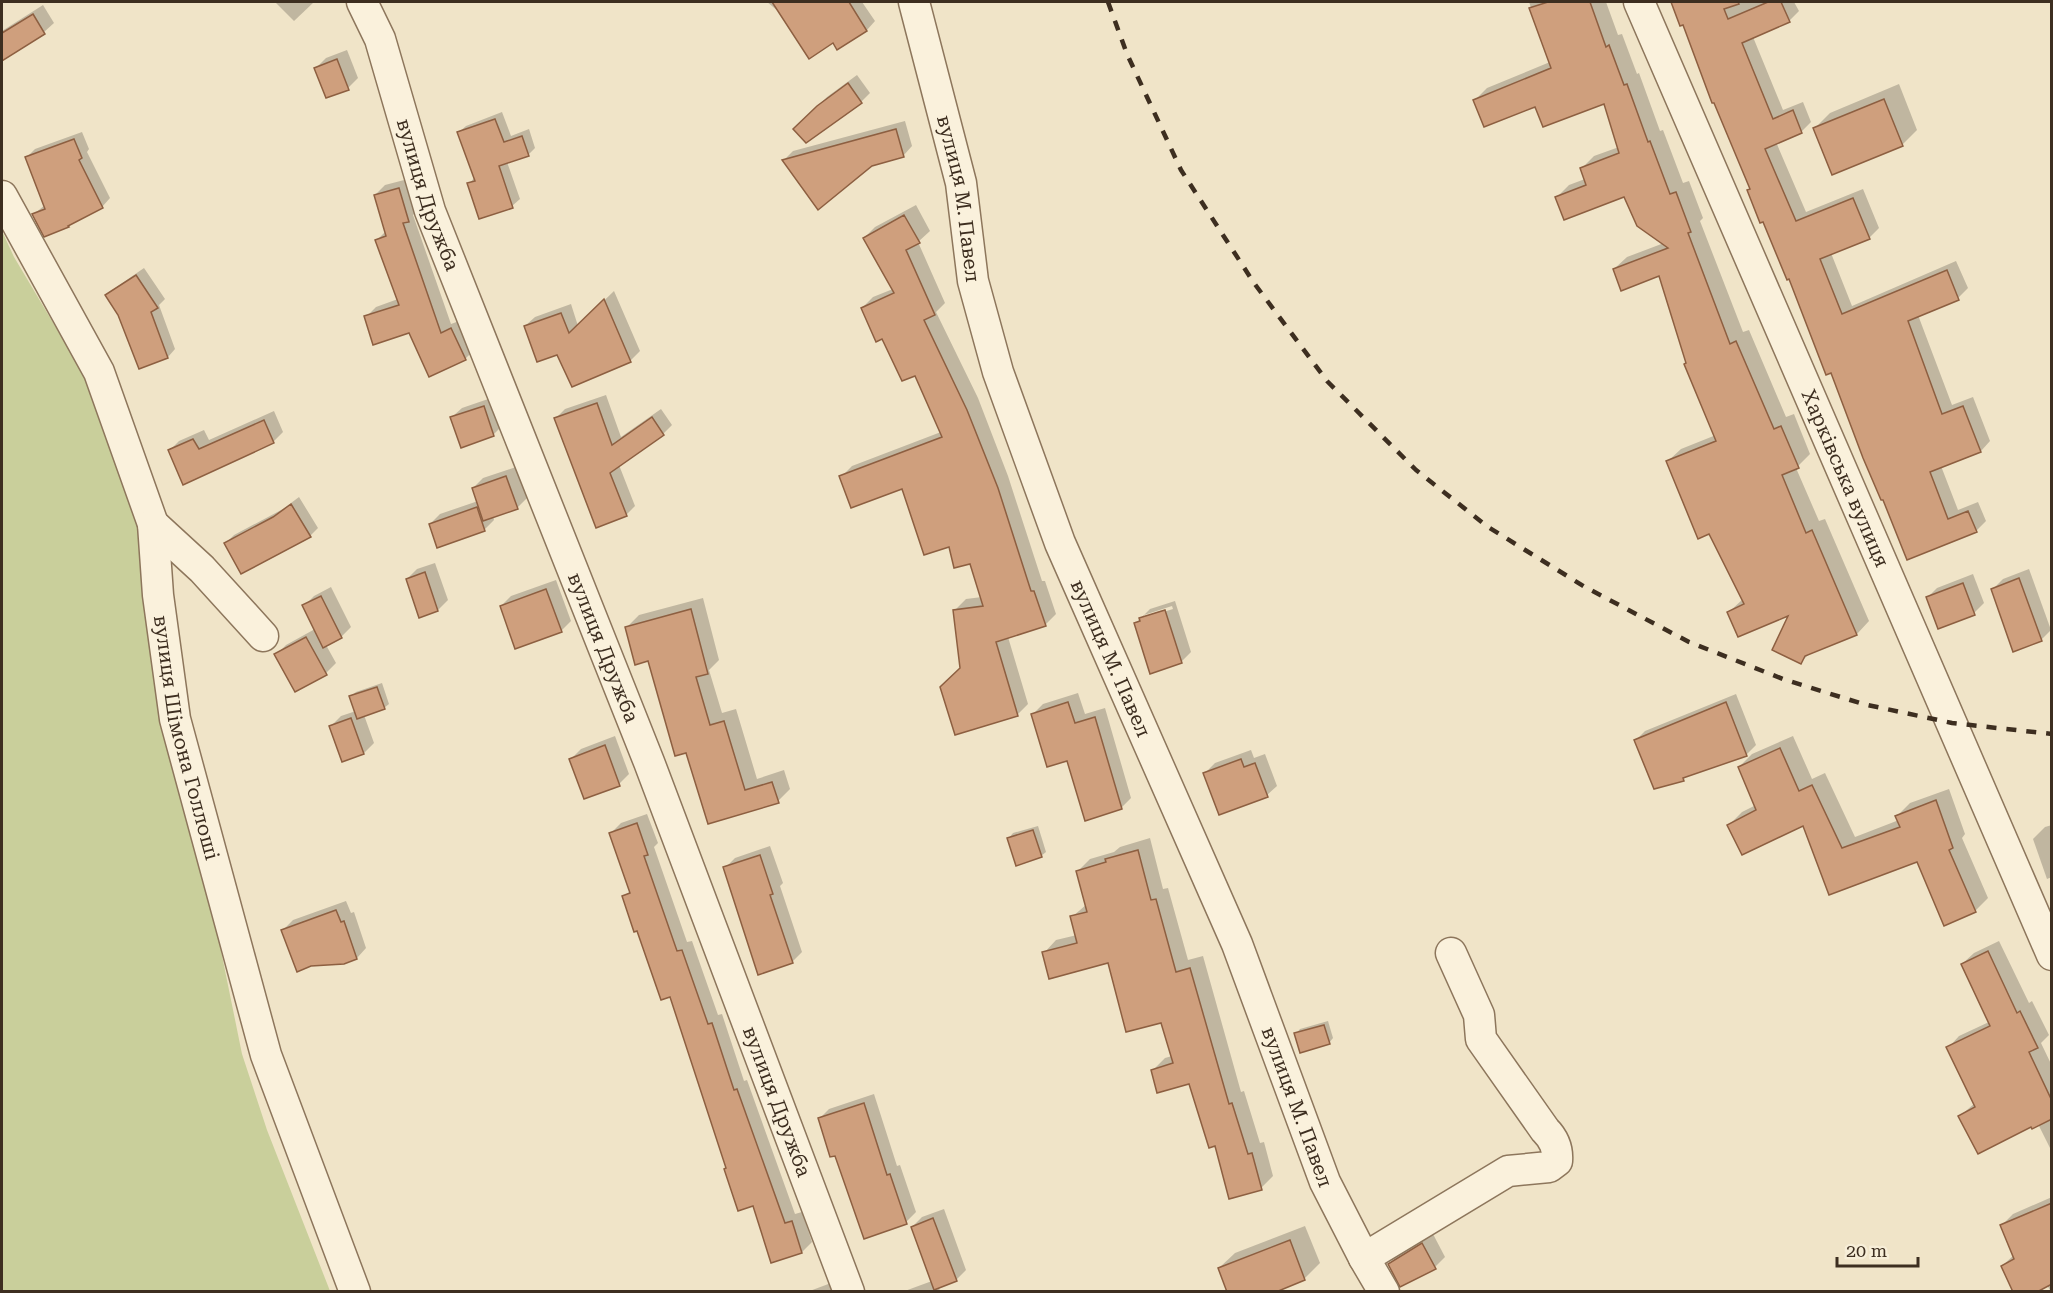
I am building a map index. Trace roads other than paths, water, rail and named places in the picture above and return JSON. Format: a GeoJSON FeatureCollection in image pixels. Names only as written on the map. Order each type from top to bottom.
{"type":"FeatureCollection","features":[{"type":"Feature","properties":{"kind":"street","name":"вулиця Дружба"},"geometry":{"type":"LineString","coordinates":[[362,2],[380,39],[430,211],[649,762],[849,1292]]}},
{"type":"Feature","properties":{"kind":"street","name":"вулиця М. Павел"},"geometry":{"type":"LineString","coordinates":[[914,2],[961,183],[973,281],[998,372],[1060,543],[1237,944],[1325,1182],[1384,1292]]}},
{"type":"Feature","properties":{"kind":"street","name":"Харківська вулиця"},"geometry":{"type":"LineString","coordinates":[[1639,2],[2052,955]]}},
{"type":"Feature","properties":{"kind":"street","name":"вулиця Шімона Голлоші"},"geometry":{"type":"LineString","coordinates":[[2,196],[99,372],[153,524],[158,595],[175,719],[266,1055],[355,1292]]}},
{"type":"Feature","properties":{"kind":"street"},"geometry":{"type":"LineString","coordinates":[[153,524],[202,569],[263,636]]}},
{"type":"Feature","properties":{"kind":"street"},"geometry":{"type":"LineString","coordinates":[[1364,1258],[1508,1171],[1549,1167],[1557,1161],[1558,1152],[1552,1138],[1481,1039],[1479,1015],[1450,953]]}},
{"type":"Feature","properties":{"kind":"railway"},"geometry":{"type":"LineString","coordinates":[[1108,2],[1127,54],[1181,170],[1254,283],[1327,381],[1416,470],[1488,527],[1585,587],[1689,642],[1783,679],[1863,704],[1952,723],[2052,734]]}}]}
